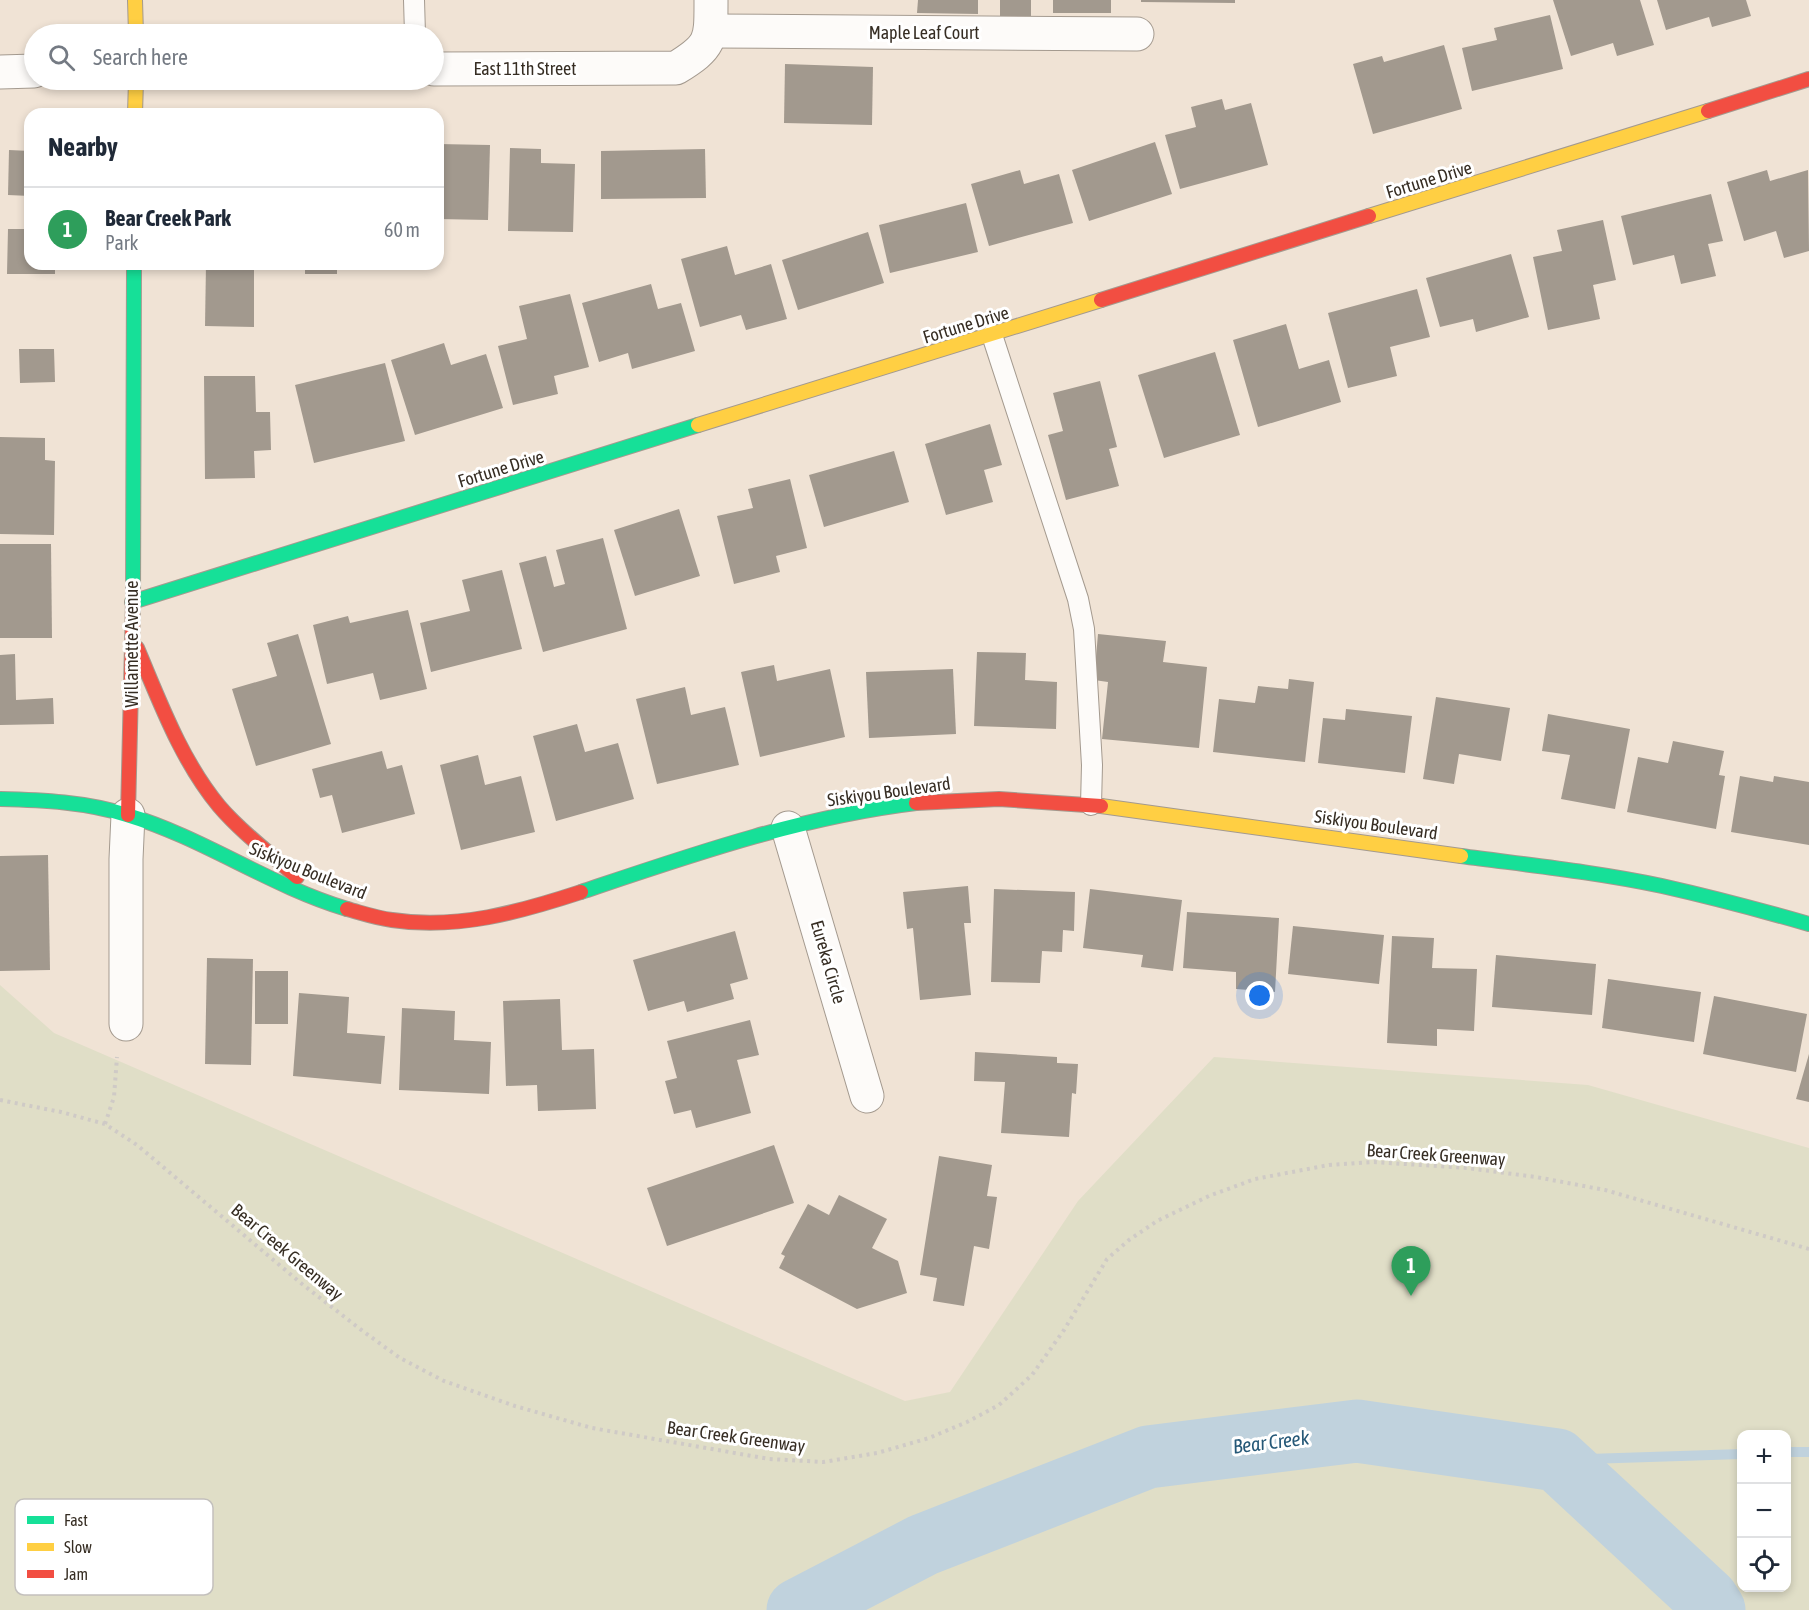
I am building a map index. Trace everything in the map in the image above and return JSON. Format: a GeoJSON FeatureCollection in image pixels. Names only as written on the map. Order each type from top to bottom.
{"type":"FeatureCollection","features":[{"type":"Feature","properties":{"kind":"street"},"geometry":{"type":"LineString","coordinates":[[135,0],[136,24]]}},
{"type":"Feature","properties":{"kind":"street","name":"Maple Leaf Court"},"geometry":{"type":"LineString","coordinates":[[711,16],[1137,34]]}},
{"type":"Feature","properties":{"kind":"street","name":"East 11th Street"},"geometry":{"type":"LineString","coordinates":[[444,69],[676,68],[706,46],[711,16]]}},
{"type":"Feature","properties":{"kind":"street"},"geometry":{"type":"LineString","coordinates":[[0,72],[24,71]]}},
{"type":"Feature","properties":{"kind":"street","name":"Fortune Drive"},"geometry":{"type":"LineString","coordinates":[[132,602],[1809,80]]}},
{"type":"Feature","properties":{"kind":"street"},"geometry":{"type":"LineString","coordinates":[[135,108],[136,90]]}},
{"type":"Feature","properties":{"kind":"street","name":"Willamette Avenue"},"geometry":{"type":"LineString","coordinates":[[126,1024],[126,859],[133,639],[134,270]]}},
{"type":"Feature","properties":{"kind":"street"},"geometry":{"type":"LineString","coordinates":[[133,639],[190,765],[205,788],[238,826],[326,901]]}},
{"type":"Feature","properties":{"kind":"street","name":"Siskiyou Boulevard"},"geometry":{"type":"LineString","coordinates":[[0,799],[85,805],[128,815],[159,826],[326,901],[376,918],[415,923],[477,921],[563,898],[731,843],[858,811],[943,800],[1020,799],[1091,805],[1584,873],[1660,886],[1742,905],[1809,924]]}},
{"type":"Feature","properties":{"kind":"street","name":"Eureka Circle"},"geometry":{"type":"LineString","coordinates":[[788,828],[867,1096]]}},
{"type":"Feature","properties":{"kind":"lane"},"geometry":{"type":"LineString","coordinates":[[414,0],[414,24]]}},
{"type":"Feature","properties":{"kind":"lane"},"geometry":{"type":"LineString","coordinates":[[992,335],[1078,599],[1084,629],[1092,765],[1091,805]]}},
{"type":"Feature","properties":{"kind":"path"},"geometry":{"type":"LineString","coordinates":[[105,1124],[114,1097],[118,1048],[125,1035],[126,1024]]}},
{"type":"Feature","properties":{"kind":"path","name":"Bear Creek Greenway"},"geometry":{"type":"LineString","coordinates":[[0,1100],[61,1112],[105,1124],[137,1145],[302,1284],[364,1332],[400,1358],[444,1381],[515,1406],[591,1428],[769,1459],[823,1462],[877,1453],[929,1438],[999,1405],[1032,1375],[1064,1330],[1107,1259],[1129,1240],[1157,1221],[1209,1196],[1255,1179],[1329,1166],[1374,1162],[1467,1168],[1536,1176],[1605,1190],[1809,1249]]}},
{"type":"Feature","properties":{"kind":"shaded area"},"geometry":{"type":"Polygon","coordinates":[[[0,985],[54,1033],[905,1401],[950,1392],[1078,1201],[1214,1057],[1588,1085],[1809,1148],[1809,1610],[0,1610],[0,985]]]}},
{"type":"Feature","properties":{"kind":"building"},"geometry":{"type":"Polygon","coordinates":[[[918,0],[978,0],[978,14],[917,13],[918,0]]]}},
{"type":"Feature","properties":{"kind":"building"},"geometry":{"type":"Polygon","coordinates":[[[1000,0],[1031,0],[1031,17],[1000,17],[1000,0]]]}},
{"type":"Feature","properties":{"kind":"building"},"geometry":{"type":"Polygon","coordinates":[[[1053,0],[1111,0],[1111,13],[1053,13],[1053,0]]]}},
{"type":"Feature","properties":{"kind":"building"},"geometry":{"type":"Polygon","coordinates":[[[1141,0],[1235,0],[1235,3],[1141,2],[1141,0]]]}},
{"type":"Feature","properties":{"kind":"building"},"geometry":{"type":"Polygon","coordinates":[[[1553,0],[1640,0],[1654,45],[1617,56],[1613,43],[1571,56],[1553,0]]]}},
{"type":"Feature","properties":{"kind":"building"},"geometry":{"type":"Polygon","coordinates":[[[1657,0],[1746,0],[1751,16],[1712,27],[1709,17],[1666,30],[1657,0]]]}},
{"type":"Feature","properties":{"kind":"building"},"geometry":{"type":"Polygon","coordinates":[[[1550,15],[1563,69],[1472,91],[1462,48],[1497,40],[1494,28],[1550,15]]]}},
{"type":"Feature","properties":{"kind":"building"},"geometry":{"type":"Polygon","coordinates":[[[1444,45],[1462,109],[1373,134],[1353,64],[1382,56],[1384,62],[1444,45]]]}},
{"type":"Feature","properties":{"kind":"building"},"geometry":{"type":"Polygon","coordinates":[[[785,64],[873,67],[872,125],[784,123],[785,64]]]}},
{"type":"Feature","properties":{"kind":"building"},"geometry":{"type":"Polygon","coordinates":[[[1222,99],[1225,110],[1251,103],[1268,165],[1180,189],[1165,135],[1196,127],[1191,107],[1222,99]]]}},
{"type":"Feature","properties":{"kind":"building"},"geometry":{"type":"Polygon","coordinates":[[[1155,142],[1172,194],[1089,221],[1072,170],[1155,142]]]}},
{"type":"Feature","properties":{"kind":"building"},"geometry":{"type":"Polygon","coordinates":[[[444,144],[490,145],[488,220],[444,219],[444,144]]]}},
{"type":"Feature","properties":{"kind":"building"},"geometry":{"type":"Polygon","coordinates":[[[510,148],[541,149],[541,163],[575,164],[573,232],[508,231],[510,148]]]}},
{"type":"Feature","properties":{"kind":"building"},"geometry":{"type":"Polygon","coordinates":[[[705,149],[706,198],[601,199],[601,151],[705,149]]]}},
{"type":"Feature","properties":{"kind":"building"},"geometry":{"type":"Polygon","coordinates":[[[9,150],[24,151],[24,196],[8,195],[9,150]]]}},
{"type":"Feature","properties":{"kind":"building"},"geometry":{"type":"Polygon","coordinates":[[[1020,170],[1024,184],[1059,174],[1073,223],[989,246],[971,184],[1020,170]]]}},
{"type":"Feature","properties":{"kind":"building"},"geometry":{"type":"Polygon","coordinates":[[[1767,170],[1770,181],[1808,170],[1809,251],[1784,258],[1776,231],[1744,241],[1727,182],[1767,170]]]}},
{"type":"Feature","properties":{"kind":"building"},"geometry":{"type":"Polygon","coordinates":[[[1711,194],[1723,241],[1708,244],[1716,276],[1681,284],[1674,255],[1633,265],[1621,216],[1711,194]]]}},
{"type":"Feature","properties":{"kind":"building"},"geometry":{"type":"Polygon","coordinates":[[[966,203],[978,252],[890,273],[879,225],[966,203]]]}},
{"type":"Feature","properties":{"kind":"building"},"geometry":{"type":"Polygon","coordinates":[[[1603,220],[1616,280],[1593,285],[1600,319],[1548,330],[1533,257],[1562,251],[1557,230],[1603,220]]]}},
{"type":"Feature","properties":{"kind":"building"},"geometry":{"type":"Polygon","coordinates":[[[8,229],[24,229],[24,270],[55,270],[55,274],[7,274],[8,229]]]}},
{"type":"Feature","properties":{"kind":"building"},"geometry":{"type":"Polygon","coordinates":[[[868,232],[884,283],[798,310],[782,260],[868,232]]]}},
{"type":"Feature","properties":{"kind":"building"},"geometry":{"type":"Polygon","coordinates":[[[727,246],[735,275],[771,264],[787,319],[746,330],[741,315],[700,327],[681,259],[727,246]]]}},
{"type":"Feature","properties":{"kind":"building"},"geometry":{"type":"Polygon","coordinates":[[[1511,254],[1529,317],[1476,332],[1473,319],[1440,327],[1426,278],[1511,254]]]}},
{"type":"Feature","properties":{"kind":"building"},"geometry":{"type":"Polygon","coordinates":[[[206,270],[254,270],[254,327],[205,326],[206,270]]]}},
{"type":"Feature","properties":{"kind":"building"},"geometry":{"type":"Polygon","coordinates":[[[305,270],[337,270],[337,274],[305,274],[305,270]]]}},
{"type":"Feature","properties":{"kind":"building"},"geometry":{"type":"Polygon","coordinates":[[[651,284],[658,309],[681,303],[695,351],[632,369],[628,353],[599,362],[582,303],[651,284]]]}},
{"type":"Feature","properties":{"kind":"building"},"geometry":{"type":"Polygon","coordinates":[[[1417,289],[1430,337],[1390,347],[1397,376],[1348,388],[1328,313],[1417,289]]]}},
{"type":"Feature","properties":{"kind":"building"},"geometry":{"type":"Polygon","coordinates":[[[570,294],[589,367],[554,376],[558,394],[513,405],[498,346],[527,339],[519,306],[570,294]]]}},
{"type":"Feature","properties":{"kind":"building"},"geometry":{"type":"Polygon","coordinates":[[[1286,324],[1299,369],[1329,360],[1341,402],[1258,427],[1233,340],[1286,324]]]}},
{"type":"Feature","properties":{"kind":"building"},"geometry":{"type":"Polygon","coordinates":[[[444,343],[451,365],[486,354],[503,408],[415,435],[391,360],[444,343]]]}},
{"type":"Feature","properties":{"kind":"building"},"geometry":{"type":"Polygon","coordinates":[[[19,349],[54,349],[55,382],[20,383],[19,349]]]}},
{"type":"Feature","properties":{"kind":"building"},"geometry":{"type":"Polygon","coordinates":[[[1215,352],[1240,435],[1164,458],[1138,375],[1215,352]]]}},
{"type":"Feature","properties":{"kind":"building"},"geometry":{"type":"Polygon","coordinates":[[[385,363],[405,441],[314,463],[295,385],[385,363]]]}},
{"type":"Feature","properties":{"kind":"building"},"geometry":{"type":"Polygon","coordinates":[[[204,376],[255,376],[256,412],[270,412],[271,450],[254,451],[255,478],[205,479],[204,376]]]}},
{"type":"Feature","properties":{"kind":"building"},"geometry":{"type":"Polygon","coordinates":[[[1100,381],[1117,447],[1109,449],[1119,486],[1066,500],[1048,435],[1063,431],[1053,393],[1100,381]]]}},
{"type":"Feature","properties":{"kind":"building"},"geometry":{"type":"Polygon","coordinates":[[[990,424],[1002,465],[984,470],[993,502],[946,515],[925,444],[990,424]]]}},
{"type":"Feature","properties":{"kind":"building"},"geometry":{"type":"Polygon","coordinates":[[[0,437],[45,438],[45,460],[55,461],[54,535],[0,534],[0,437]]]}},
{"type":"Feature","properties":{"kind":"building"},"geometry":{"type":"Polygon","coordinates":[[[894,451],[909,502],[824,527],[809,475],[894,451]]]}},
{"type":"Feature","properties":{"kind":"building"},"geometry":{"type":"Polygon","coordinates":[[[790,479],[807,548],[776,556],[780,572],[734,584],[717,516],[753,508],[748,489],[790,479]]]}},
{"type":"Feature","properties":{"kind":"building"},"geometry":{"type":"Polygon","coordinates":[[[679,509],[700,576],[635,596],[614,530],[679,509]]]}},
{"type":"Feature","properties":{"kind":"building"},"geometry":{"type":"Polygon","coordinates":[[[603,538],[627,629],[543,652],[519,563],[546,556],[554,587],[565,584],[556,550],[603,538]]]}},
{"type":"Feature","properties":{"kind":"building"},"geometry":{"type":"Polygon","coordinates":[[[0,544],[51,544],[52,638],[0,638],[0,544]]]}},
{"type":"Feature","properties":{"kind":"building"},"geometry":{"type":"Polygon","coordinates":[[[502,570],[522,649],[431,672],[420,623],[470,611],[462,580],[502,570]]]}},
{"type":"Feature","properties":{"kind":"building"},"geometry":{"type":"Polygon","coordinates":[[[408,610],[427,689],[380,700],[373,673],[327,684],[313,625],[348,616],[350,623],[408,610]]]}},
{"type":"Feature","properties":{"kind":"building"},"geometry":{"type":"Polygon","coordinates":[[[298,634],[331,744],[256,766],[232,689],[277,676],[267,643],[298,634]]]}},
{"type":"Feature","properties":{"kind":"building"},"geometry":{"type":"Polygon","coordinates":[[[1098,634],[1166,641],[1163,662],[1207,667],[1199,748],[1102,739],[1108,682],[1094,680],[1098,634]]]}},
{"type":"Feature","properties":{"kind":"building"},"geometry":{"type":"Polygon","coordinates":[[[977,652],[1026,653],[1025,680],[1057,682],[1056,729],[974,726],[977,652]]]}},
{"type":"Feature","properties":{"kind":"building"},"geometry":{"type":"Polygon","coordinates":[[[15,654],[16,700],[53,698],[54,724],[0,725],[0,655],[15,654]]]}},
{"type":"Feature","properties":{"kind":"building"},"geometry":{"type":"Polygon","coordinates":[[[774,665],[777,681],[830,669],[845,737],[760,757],[741,672],[774,665]]]}},
{"type":"Feature","properties":{"kind":"building"},"geometry":{"type":"Polygon","coordinates":[[[953,669],[956,734],[869,738],[866,672],[953,669]]]}},
{"type":"Feature","properties":{"kind":"building"},"geometry":{"type":"Polygon","coordinates":[[[1289,679],[1314,682],[1305,762],[1213,752],[1219,699],[1255,703],[1258,686],[1288,689],[1289,679]]]}},
{"type":"Feature","properties":{"kind":"building"},"geometry":{"type":"Polygon","coordinates":[[[685,687],[691,715],[725,707],[739,765],[657,784],[636,699],[685,687]]]}},
{"type":"Feature","properties":{"kind":"building"},"geometry":{"type":"Polygon","coordinates":[[[1436,697],[1510,708],[1501,761],[1459,754],[1454,784],[1423,779],[1436,697]]]}},
{"type":"Feature","properties":{"kind":"building"},"geometry":{"type":"Polygon","coordinates":[[[1346,709],[1412,716],[1405,773],[1318,763],[1323,718],[1345,720],[1346,709]]]}},
{"type":"Feature","properties":{"kind":"building"},"geometry":{"type":"Polygon","coordinates":[[[1548,714],[1630,729],[1615,809],[1561,799],[1570,755],[1542,751],[1548,714]]]}},
{"type":"Feature","properties":{"kind":"building"},"geometry":{"type":"Polygon","coordinates":[[[577,724],[585,752],[618,743],[634,799],[556,821],[533,736],[577,724]]]}},
{"type":"Feature","properties":{"kind":"building"},"geometry":{"type":"Polygon","coordinates":[[[1673,741],[1724,751],[1719,775],[1725,776],[1716,829],[1627,812],[1638,757],[1668,763],[1673,741]]]}},
{"type":"Feature","properties":{"kind":"building"},"geometry":{"type":"Polygon","coordinates":[[[382,751],[387,769],[402,765],[415,814],[342,833],[332,795],[320,798],[312,769],[382,751]]]}},
{"type":"Feature","properties":{"kind":"building"},"geometry":{"type":"Polygon","coordinates":[[[478,755],[485,785],[521,776],[535,832],[461,850],[440,765],[478,755]]]}},
{"type":"Feature","properties":{"kind":"building"},"geometry":{"type":"Polygon","coordinates":[[[1740,776],[1773,782],[1774,776],[1809,782],[1809,845],[1731,832],[1740,776]]]}},
{"type":"Feature","properties":{"kind":"building"},"geometry":{"type":"Polygon","coordinates":[[[48,855],[50,970],[0,971],[0,856],[48,855]]]}},
{"type":"Feature","properties":{"kind":"building"},"geometry":{"type":"Polygon","coordinates":[[[968,886],[971,923],[964,923],[971,995],[920,1000],[913,928],[907,929],[903,892],[968,886]]]}},
{"type":"Feature","properties":{"kind":"building"},"geometry":{"type":"Polygon","coordinates":[[[994,889],[1075,892],[1074,931],[1063,930],[1062,952],[1042,951],[1040,983],[991,982],[994,889]]]}},
{"type":"Feature","properties":{"kind":"building"},"geometry":{"type":"Polygon","coordinates":[[[1090,889],[1182,900],[1173,971],[1141,967],[1143,955],[1083,948],[1090,889]]]}},
{"type":"Feature","properties":{"kind":"building"},"geometry":{"type":"Polygon","coordinates":[[[1187,912],[1279,918],[1275,992],[1236,989],[1236,972],[1183,968],[1187,912]]]}},
{"type":"Feature","properties":{"kind":"building"},"geometry":{"type":"Polygon","coordinates":[[[1293,926],[1384,935],[1379,984],[1288,974],[1293,926]]]}},
{"type":"Feature","properties":{"kind":"building"},"geometry":{"type":"Polygon","coordinates":[[[735,931],[748,979],[730,984],[734,999],[687,1012],[684,1001],[648,1011],[633,960],[735,931]]]}},
{"type":"Feature","properties":{"kind":"building"},"geometry":{"type":"Polygon","coordinates":[[[1392,936],[1434,938],[1432,968],[1477,969],[1474,1031],[1437,1029],[1437,1046],[1387,1043],[1392,936]]]}},
{"type":"Feature","properties":{"kind":"building"},"geometry":{"type":"Polygon","coordinates":[[[1496,955],[1596,964],[1592,1015],[1492,1007],[1496,955]]]}},
{"type":"Feature","properties":{"kind":"building"},"geometry":{"type":"Polygon","coordinates":[[[207,958],[253,959],[251,1065],[205,1064],[207,958]]]}},
{"type":"Feature","properties":{"kind":"building"},"geometry":{"type":"Polygon","coordinates":[[[255,971],[288,971],[288,1024],[255,1024],[255,971]]]}},
{"type":"Feature","properties":{"kind":"building"},"geometry":{"type":"Polygon","coordinates":[[[1608,979],[1701,992],[1694,1042],[1602,1028],[1608,979]]]}},
{"type":"Feature","properties":{"kind":"building"},"geometry":{"type":"Polygon","coordinates":[[[299,993],[349,997],[347,1033],[385,1036],[381,1084],[293,1076],[299,993]]]}},
{"type":"Feature","properties":{"kind":"building"},"geometry":{"type":"Polygon","coordinates":[[[1714,996],[1807,1014],[1796,1072],[1703,1054],[1714,996]]]}},
{"type":"Feature","properties":{"kind":"building"},"geometry":{"type":"Polygon","coordinates":[[[560,999],[562,1050],[594,1049],[596,1109],[538,1111],[537,1085],[506,1086],[503,1001],[560,999]]]}},
{"type":"Feature","properties":{"kind":"building"},"geometry":{"type":"Polygon","coordinates":[[[402,1008],[455,1011],[454,1040],[491,1042],[489,1094],[399,1090],[402,1008]]]}},
{"type":"Feature","properties":{"kind":"building"},"geometry":{"type":"Polygon","coordinates":[[[750,1020],[759,1055],[737,1060],[751,1113],[696,1128],[691,1110],[674,1114],[665,1081],[677,1078],[667,1041],[750,1020]]]}},
{"type":"Feature","properties":{"kind":"building"},"geometry":{"type":"Polygon","coordinates":[[[975,1052],[1057,1057],[1057,1063],[1078,1064],[1076,1094],[1072,1093],[1069,1137],[1001,1133],[1005,1082],[974,1081],[975,1052]]]}},
{"type":"Feature","properties":{"kind":"building"},"geometry":{"type":"Polygon","coordinates":[[[1809,1054],[1809,1102],[1796,1099],[1809,1054]]]}},
{"type":"Feature","properties":{"kind":"building"},"geometry":{"type":"Polygon","coordinates":[[[774,1145],[794,1203],[667,1246],[647,1188],[774,1145]]]}},
{"type":"Feature","properties":{"kind":"building"},"geometry":{"type":"Polygon","coordinates":[[[939,1156],[992,1165],[987,1196],[997,1197],[989,1249],[974,1246],[964,1306],[933,1301],[937,1278],[920,1275],[939,1156]]]}},
{"type":"Feature","properties":{"kind":"building"},"geometry":{"type":"Polygon","coordinates":[[[839,1195],[887,1219],[872,1248],[898,1261],[907,1293],[857,1309],[779,1268],[785,1256],[781,1254],[808,1204],[829,1215],[839,1195]]]}},
{"type":"Feature","properties":{"kind":"waterway","name":"Bear Creek"},"geometry":{"type":"LineString","coordinates":[[798,1610],[923,1545],[1148,1457],[1357,1431],[1557,1460],[1707,1599],[1714,1610]]}},
{"type":"Feature","properties":{"kind":"waterway"},"geometry":{"type":"LineString","coordinates":[[1791,1452],[1809,1452]]}},
{"type":"Feature","properties":{"kind":"waterway"},"geometry":{"type":"LineString","coordinates":[[1557,1460],[1737,1454]]}},
{"type":"Feature","properties":{"kind":"traffic: fast"},"geometry":{"type":"LineString","coordinates":[[133,602],[134,270]]}},
{"type":"Feature","properties":{"kind":"traffic: fast"},"geometry":{"type":"LineString","coordinates":[[132,602],[698,425]]}},
{"type":"Feature","properties":{"kind":"traffic: fast"},"geometry":{"type":"LineString","coordinates":[[0,799],[80,804],[127,815],[183,836],[291,888],[347,909]]}},
{"type":"Feature","properties":{"kind":"traffic: fast"},"geometry":{"type":"LineString","coordinates":[[581,892],[746,839],[830,818],[916,803]]}},
{"type":"Feature","properties":{"kind":"traffic: fast"},"geometry":{"type":"LineString","coordinates":[[1461,856],[1637,881],[1717,899],[1809,924]]}},
{"type":"Feature","properties":{"kind":"traffic: slow"},"geometry":{"type":"LineString","coordinates":[[135,0],[136,24]]}},
{"type":"Feature","properties":{"kind":"traffic: slow"},"geometry":{"type":"LineString","coordinates":[[135,108],[136,90]]}},
{"type":"Feature","properties":{"kind":"traffic: slow"},"geometry":{"type":"LineString","coordinates":[[1369,216],[1708,111]]}},
{"type":"Feature","properties":{"kind":"traffic: slow"},"geometry":{"type":"LineString","coordinates":[[698,425],[1101,300]]}},
{"type":"Feature","properties":{"kind":"traffic: slow"},"geometry":{"type":"LineString","coordinates":[[1101,806],[1461,856]]}},
{"type":"Feature","properties":{"kind":"traffic: jam"},"geometry":{"type":"LineString","coordinates":[[1708,111],[1809,79]]}},
{"type":"Feature","properties":{"kind":"traffic: jam"},"geometry":{"type":"LineString","coordinates":[[1101,300],[1369,216]]}},
{"type":"Feature","properties":{"kind":"traffic: jam"},"geometry":{"type":"LineString","coordinates":[[128,815],[133,602]]}},
{"type":"Feature","properties":{"kind":"traffic: jam"},"geometry":{"type":"LineString","coordinates":[[137,648],[172,730],[193,770],[219,806],[237,825],[297,877]]}},
{"type":"Feature","properties":{"kind":"traffic: jam"},"geometry":{"type":"LineString","coordinates":[[916,803],[999,799],[1101,806]]}},
{"type":"Feature","properties":{"kind":"traffic: jam"},"geometry":{"type":"LineString","coordinates":[[347,909],[392,920],[440,923],[512,912],[581,892]]}},
{"type":"Feature","properties":{"kind":"place","name":"Bear Creek Park"},"geometry":{"type":"Point","coordinates":[1411,1296]}}]}
